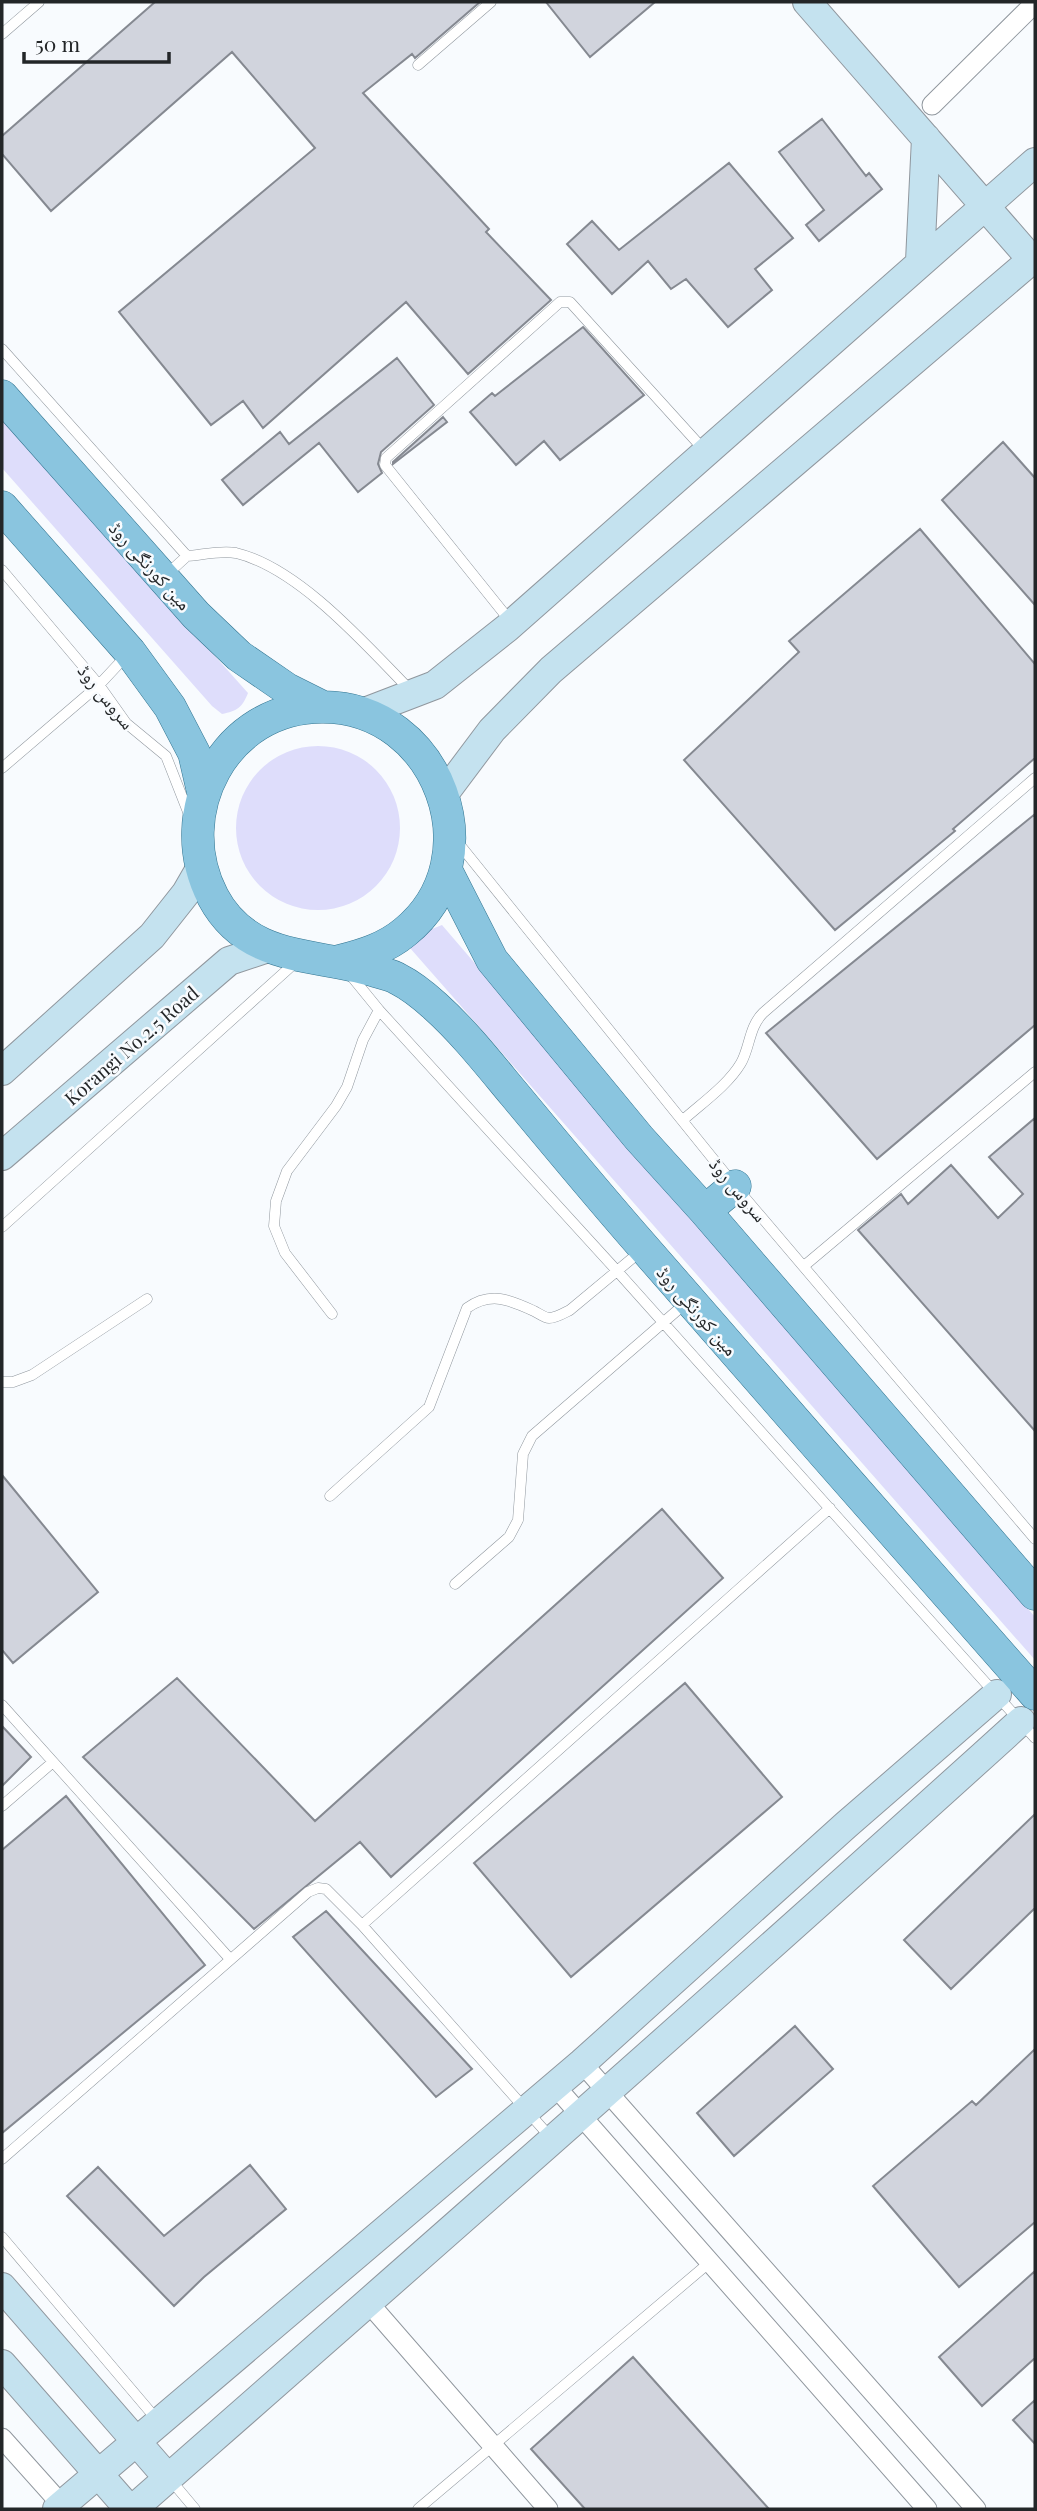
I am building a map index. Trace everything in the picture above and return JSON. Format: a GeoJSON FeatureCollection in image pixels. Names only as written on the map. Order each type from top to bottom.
{"type":"FeatureCollection","features":[{"type":"Feature","properties":{"kind":"main road","name":"مین کورنگی روڈ"},"geometry":{"type":"LineString","coordinates":[[2,396],[196,615],[239,656],[287,689],[323,706]]}},
{"type":"Feature","properties":{"kind":"main road"},"geometry":{"type":"LineString","coordinates":[[2,507],[130,652],[170,707],[194,753],[203,792]]}},
{"type":"Feature","properties":{"kind":"main road"},"geometry":{"type":"LineString","coordinates":[[268,948],[238,928],[222,909],[215,900],[201,867],[196,831],[203,792],[221,757],[250,730],[285,712],[323,706],[362,713],[397,731],[426,759],[444,794],[451,833],[446,870],[431,904],[407,932],[375,951],[339,961]]}},
{"type":"Feature","properties":{"kind":"main road"},"geometry":{"type":"LineString","coordinates":[[446,870],[492,960],[639,1138],[1035,1594]]}},
{"type":"Feature","properties":{"kind":"main road","name":"مین کورنگی روڈ"},"geometry":{"type":"LineString","coordinates":[[268,948],[339,961],[396,977],[434,1005],[478,1052],[690,1300],[1030,1717]]}},
{"type":"Feature","properties":{"kind":"main road"},"geometry":{"type":"LineString","coordinates":[[705,1211],[735,1186]]}},
{"type":"Feature","properties":{"kind":"street"},"geometry":{"type":"LineString","coordinates":[[444,794],[492,730],[551,670],[1034,260],[807,2]]}},
{"type":"Feature","properties":{"kind":"street"},"geometry":{"type":"LineString","coordinates":[[932,105],[1035,3]]}},
{"type":"Feature","properties":{"kind":"street"},"geometry":{"type":"LineString","coordinates":[[920,261],[926,138]]}},
{"type":"Feature","properties":{"kind":"street"},"geometry":{"type":"LineString","coordinates":[[362,713],[435,685],[512,623],[1035,162]]}},
{"type":"Feature","properties":{"kind":"street"},"geometry":{"type":"LineString","coordinates":[[2,1071],[152,936],[187,893],[201,867]]}},
{"type":"Feature","properties":{"kind":"street","name":"Korangi No.2.5 Road"},"geometry":{"type":"LineString","coordinates":[[2,1156],[229,961],[268,948]]}},
{"type":"Feature","properties":{"kind":"street"},"geometry":{"type":"LineString","coordinates":[[2,2438],[60,2507],[582,2063],[846,1825],[997,1694]]}},
{"type":"Feature","properties":{"kind":"street"},"geometry":{"type":"LineString","coordinates":[[2,2364],[131,2509],[582,2116],[1030,1717]]}},
{"type":"Feature","properties":{"kind":"street"},"geometry":{"type":"LineString","coordinates":[[582,2063],[976,2509]]}},
{"type":"Feature","properties":{"kind":"street"},"geometry":{"type":"LineString","coordinates":[[555,2086],[927,2509]]}},
{"type":"Feature","properties":{"kind":"street"},"geometry":{"type":"LineString","coordinates":[[2,2287],[169,2478]]}},
{"type":"Feature","properties":{"kind":"street"},"geometry":{"type":"LineString","coordinates":[[367,2301],[548,2509]]}},
{"type":"Feature","properties":{"kind":"lane"},"geometry":{"type":"LineString","coordinates":[[2,34],[39,2]]}},
{"type":"Feature","properties":{"kind":"lane"},"geometry":{"type":"LineString","coordinates":[[418,65],[491,2]]}},
{"type":"Feature","properties":{"kind":"lane"},"geometry":{"type":"LineString","coordinates":[[512,623],[385,465],[386,458],[560,302],[570,302],[705,452]]}},
{"type":"Feature","properties":{"kind":"lane"},"geometry":{"type":"LineString","coordinates":[[2,349],[187,556]]}},
{"type":"Feature","properties":{"kind":"lane"},"geometry":{"type":"LineString","coordinates":[[163,578],[187,556],[233,552],[253,558],[274,568],[314,597],[413,693]]}},
{"type":"Feature","properties":{"kind":"lane","name":"سروس روڈ"},"geometry":{"type":"LineString","coordinates":[[2,570],[99,685],[126,723],[166,756],[196,831]]}},
{"type":"Feature","properties":{"kind":"lane"},"geometry":{"type":"LineString","coordinates":[[2,768],[99,685],[130,652]]}},
{"type":"Feature","properties":{"kind":"lane"},"geometry":{"type":"LineString","coordinates":[[682,1120],[730,1077],[741,1063],[756,1020],[763,1013],[1035,778]]}},
{"type":"Feature","properties":{"kind":"lane","name":"سروس روڈ"},"geometry":{"type":"LineString","coordinates":[[451,833],[735,1186],[1035,1539]]}},
{"type":"Feature","properties":{"kind":"lane"},"geometry":{"type":"LineString","coordinates":[[2,1227],[303,956]]}},
{"type":"Feature","properties":{"kind":"lane"},"geometry":{"type":"LineString","coordinates":[[339,961],[379,1010],[997,1694],[1030,1717]]}},
{"type":"Feature","properties":{"kind":"lane"},"geometry":{"type":"LineString","coordinates":[[332,1314],[285,1253],[274,1226],[276,1201],[287,1171],[347,1087],[363,1040],[379,1010]]}},
{"type":"Feature","properties":{"kind":"lane"},"geometry":{"type":"LineString","coordinates":[[804,1266],[1035,1072]]}},
{"type":"Feature","properties":{"kind":"lane"},"geometry":{"type":"LineString","coordinates":[[330,1496],[429,1407],[467,1308],[485,1298],[498,1297],[548,1318],[570,1310],[644,1248]]}},
{"type":"Feature","properties":{"kind":"lane"},"geometry":{"type":"LineString","coordinates":[[2,1382],[13,1382],[32,1375],[147,1299]]}},
{"type":"Feature","properties":{"kind":"lane"},"geometry":{"type":"LineString","coordinates":[[455,1584],[509,1538],[515,1529],[523,1454],[532,1436],[690,1300]]}},
{"type":"Feature","properties":{"kind":"lane"},"geometry":{"type":"LineString","coordinates":[[362,1925],[830,1508]]}},
{"type":"Feature","properties":{"kind":"lane"},"geometry":{"type":"LineString","coordinates":[[2,1705],[230,1959]]}},
{"type":"Feature","properties":{"kind":"lane"},"geometry":{"type":"LineString","coordinates":[[2,1806],[53,1762]]}},
{"type":"Feature","properties":{"kind":"lane"},"geometry":{"type":"LineString","coordinates":[[2,2159],[308,1892],[318,1888],[326,1889],[362,1925],[553,2141]]}},
{"type":"Feature","properties":{"kind":"lane"},"geometry":{"type":"LineString","coordinates":[[2,2238],[159,2422]]}},
{"type":"Feature","properties":{"kind":"lane"},"geometry":{"type":"LineString","coordinates":[[418,2509],[710,2262]]}},
{"type":"Feature","properties":{"kind":"lane"},"geometry":{"type":"LineString","coordinates":[[169,2478],[195,2509]]}},
{"type":"Feature","properties":{"kind":"shaded area"},"geometry":{"type":"Polygon","coordinates":[[[2,418],[248,693],[238,708],[222,714],[212,706],[2,468],[2,418]]]}},
{"type":"Feature","properties":{"kind":"shaded area"},"geometry":{"type":"Polygon","coordinates":[[[318,746],[350,752],[364,759],[376,770],[387,782],[394,796],[400,828],[394,860],[387,874],[376,886],[364,897],[350,904],[318,910],[286,904],[272,897],[260,886],[249,874],[242,860],[236,828],[242,796],[249,782],[260,770],[272,759],[286,752],[318,746]]]}},
{"type":"Feature","properties":{"kind":"shaded area"},"geometry":{"type":"Polygon","coordinates":[[[442,925],[1035,1617],[1035,1660],[410,948],[427,931],[442,925]]]}},
{"type":"Feature","properties":{"kind":"building"},"geometry":{"type":"Polygon","coordinates":[[[155,2],[480,2],[415,58],[412,54],[363,93],[489,229],[486,232],[551,300],[468,374],[406,302],[263,428],[243,401],[211,425],[119,312],[315,148],[232,52],[51,211],[2,154],[2,136],[155,2]]]}},
{"type":"Feature","properties":{"kind":"building"},"geometry":{"type":"Polygon","coordinates":[[[546,2],[655,2],[590,57],[546,2]]]}},
{"type":"Feature","properties":{"kind":"building"},"geometry":{"type":"Polygon","coordinates":[[[822,119],[866,176],[869,173],[882,189],[819,241],[806,225],[824,210],[779,152],[822,119]]]}},
{"type":"Feature","properties":{"kind":"building"},"geometry":{"type":"Polygon","coordinates":[[[729,163],[793,238],[755,269],[772,290],[728,327],[686,279],[671,289],[648,261],[612,294],[567,244],[592,221],[619,250],[729,163]]]}},
{"type":"Feature","properties":{"kind":"building"},"geometry":{"type":"Polygon","coordinates":[[[583,327],[644,395],[560,460],[544,441],[516,465],[470,412],[492,393],[495,396],[583,327]]]}},
{"type":"Feature","properties":{"kind":"building"},"geometry":{"type":"Polygon","coordinates":[[[397,358],[434,405],[381,452],[378,464],[382,473],[358,492],[319,443],[243,505],[222,480],[280,432],[289,444],[397,358]]]}},
{"type":"Feature","properties":{"kind":"building"},"geometry":{"type":"Polygon","coordinates":[[[443,417],[447,422],[393,464],[393,462],[443,417]]]}},
{"type":"Feature","properties":{"kind":"building"},"geometry":{"type":"Polygon","coordinates":[[[1003,442],[1035,478],[1035,605],[942,500],[1003,442]]]}},
{"type":"Feature","properties":{"kind":"building"},"geometry":{"type":"Polygon","coordinates":[[[920,529],[1035,664],[1035,758],[953,829],[955,831],[835,930],[684,760],[799,652],[789,641],[920,529]]]}},
{"type":"Feature","properties":{"kind":"building"},"geometry":{"type":"Polygon","coordinates":[[[1035,814],[1035,1025],[877,1159],[766,1033],[1035,814]]]}},
{"type":"Feature","properties":{"kind":"building"},"geometry":{"type":"Polygon","coordinates":[[[1035,1118],[1035,1431],[858,1230],[901,1194],[908,1204],[951,1165],[998,1218],[1023,1194],[989,1157],[1035,1118]]]}},
{"type":"Feature","properties":{"kind":"building"},"geometry":{"type":"Polygon","coordinates":[[[2,1475],[98,1592],[13,1663],[2,1650],[2,1475]]]}},
{"type":"Feature","properties":{"kind":"building"},"geometry":{"type":"Polygon","coordinates":[[[662,1509],[723,1578],[391,1877],[360,1842],[254,1929],[83,1757],[177,1678],[315,1821],[662,1509]]]}},
{"type":"Feature","properties":{"kind":"building"},"geometry":{"type":"Polygon","coordinates":[[[685,1683],[782,1797],[571,1977],[474,1863],[685,1683]]]}},
{"type":"Feature","properties":{"kind":"building"},"geometry":{"type":"Polygon","coordinates":[[[2,1726],[31,1757],[2,1786],[2,1726]]]}},
{"type":"Feature","properties":{"kind":"building"},"geometry":{"type":"Polygon","coordinates":[[[66,1796],[205,1965],[2,2133],[2,1850],[66,1796]]]}},
{"type":"Feature","properties":{"kind":"building"},"geometry":{"type":"Polygon","coordinates":[[[1035,1814],[1035,1908],[951,1989],[904,1940],[1035,1814]]]}},
{"type":"Feature","properties":{"kind":"building"},"geometry":{"type":"Polygon","coordinates":[[[326,1911],[472,2069],[436,2097],[293,1937],[326,1911]]]}},
{"type":"Feature","properties":{"kind":"building"},"geometry":{"type":"Polygon","coordinates":[[[795,2026],[833,2069],[734,2156],[697,2113],[795,2026]]]}},
{"type":"Feature","properties":{"kind":"building"},"geometry":{"type":"Polygon","coordinates":[[[1035,2049],[1035,2222],[959,2287],[873,2186],[972,2101],[976,2105],[1035,2049]]]}},
{"type":"Feature","properties":{"kind":"building"},"geometry":{"type":"Polygon","coordinates":[[[250,2165],[286,2209],[204,2277],[174,2306],[67,2196],[98,2167],[164,2236],[250,2165]]]}},
{"type":"Feature","properties":{"kind":"building"},"geometry":{"type":"Polygon","coordinates":[[[1035,2271],[1035,2358],[982,2406],[939,2357],[1035,2271]]]}},
{"type":"Feature","properties":{"kind":"building"},"geometry":{"type":"Polygon","coordinates":[[[633,2357],[769,2509],[585,2509],[531,2449],[633,2357]]]}},
{"type":"Feature","properties":{"kind":"building"},"geometry":{"type":"Polygon","coordinates":[[[1035,2400],[1035,2444],[1013,2420],[1035,2400]]]}}]}
